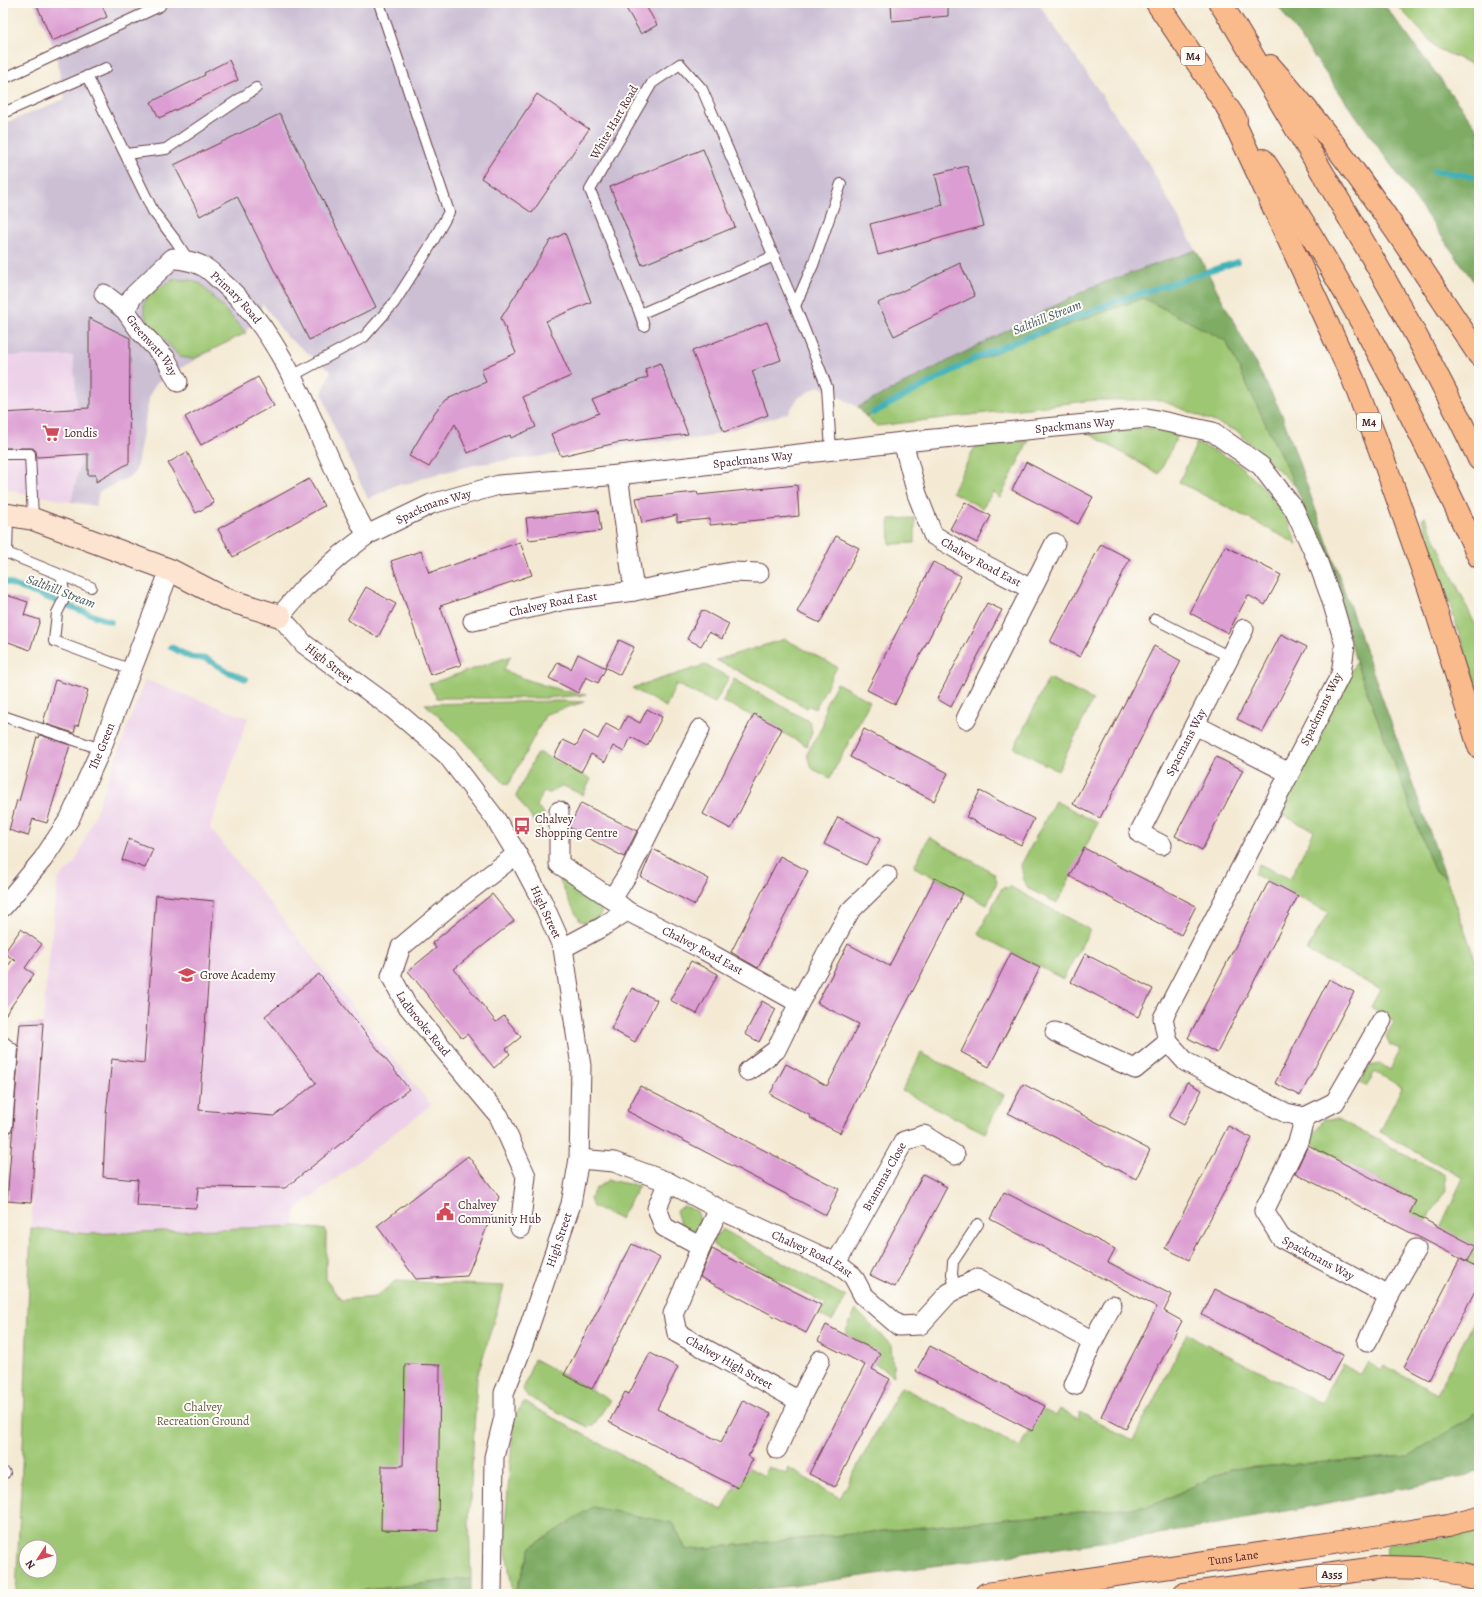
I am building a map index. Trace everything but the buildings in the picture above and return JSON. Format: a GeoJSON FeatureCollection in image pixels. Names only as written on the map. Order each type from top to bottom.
{"type":"FeatureCollection","features":[{"type":"Feature","properties":{"kind":"main road","name":"M4"},"geometry":{"type":"LineString","coordinates":[[1157,3],[1299,214],[1372,341],[1479,557]]}},
{"type":"Feature","properties":{"kind":"main road"},"geometry":{"type":"LineString","coordinates":[[1220,3],[1374,260],[1445,391],[1479,459]]}},
{"type":"Feature","properties":{"kind":"main road"},"geometry":{"type":"LineString","coordinates":[[1235,26],[1297,97],[1351,165],[1479,355]]}},
{"type":"Feature","properties":{"kind":"main road","name":"M4"},"geometry":{"type":"LineString","coordinates":[[1228,109],[1353,380],[1384,461],[1429,588],[1479,747]]}},
{"type":"Feature","properties":{"kind":"main road","name":"Tuns Lane"},"geometry":{"type":"LineString","coordinates":[[986,1594],[1381,1536],[1448,1525],[1479,1518]]}},
{"type":"Feature","properties":{"kind":"main road","name":"A355"},"geometry":{"type":"LineString","coordinates":[[1184,1594],[1384,1567],[1423,1568],[1479,1578]]}},
{"type":"Feature","properties":{"kind":"street","name":"Greenwatt Way"},"geometry":{"type":"LineString","coordinates":[[125,310],[133,296],[173,258],[190,262]]}},
{"type":"Feature","properties":{"kind":"street","name":"Primary Road"},"geometry":{"type":"LineString","coordinates":[[190,262],[203,266],[232,291],[258,320],[292,376],[351,508],[367,535]]}},
{"type":"Feature","properties":{"kind":"street","name":"Greenwatt Way"},"geometry":{"type":"LineString","coordinates":[[104,294],[125,310],[140,331],[166,359],[178,382]]}},
{"type":"Feature","properties":{"kind":"street","name":"Spackmans Way"},"geometry":{"type":"LineString","coordinates":[[280,616],[304,588],[341,554],[367,535],[431,504],[499,485],[618,475],[903,442],[1147,418],[1213,432],[1261,466],[1294,509],[1316,557],[1331,598],[1345,645],[1341,674],[1163,1018],[1168,1042]]}},
{"type":"Feature","properties":{"kind":"street","name":"Chalvey Road East"},"geometry":{"type":"LineString","coordinates":[[903,442],[917,494],[934,535],[972,558],[1031,589]]}},
{"type":"Feature","properties":{"kind":"street"},"geometry":{"type":"LineString","coordinates":[[618,475],[634,591]]}},
{"type":"Feature","properties":{"kind":"street"},"geometry":{"type":"LineString","coordinates":[[6,514],[33,519],[170,570],[228,600],[280,616]]}},
{"type":"Feature","properties":{"kind":"street","name":"Chalvey Road East"},"geometry":{"type":"LineString","coordinates":[[966,719],[1055,543]]}},
{"type":"Feature","properties":{"kind":"street","name":"The Green"},"geometry":{"type":"LineString","coordinates":[[3,907],[43,859],[70,818],[101,749],[170,570]]}},
{"type":"Feature","properties":{"kind":"street","name":"Chalvey Road East"},"geometry":{"type":"LineString","coordinates":[[473,621],[565,600],[634,591],[731,572],[759,574]]}},
{"type":"Feature","properties":{"kind":"street","name":"High Street"},"geometry":{"type":"LineString","coordinates":[[280,616],[304,644],[392,709],[446,755],[495,818],[518,854],[563,948],[581,1066],[579,1159],[571,1204],[522,1348],[504,1393],[504,1417],[494,1457],[492,1594]]}},
{"type":"Feature","properties":{"kind":"street","name":"Spacmans Way"},"geometry":{"type":"LineString","coordinates":[[1162,845],[1139,833],[1244,629]]}},
{"type":"Feature","properties":{"kind":"street"},"geometry":{"type":"LineString","coordinates":[[1195,725],[1289,773]]}},
{"type":"Feature","properties":{"kind":"street"},"geometry":{"type":"LineString","coordinates":[[612,898],[629,872],[700,729]]}},
{"type":"Feature","properties":{"kind":"street","name":"Chalvey Road East"},"geometry":{"type":"LineString","coordinates":[[559,811],[559,864],[612,898],[627,911],[702,949],[799,1003]]}},
{"type":"Feature","properties":{"kind":"street","name":"Ladbrooke Road"},"geometry":{"type":"LineString","coordinates":[[518,854],[451,905],[401,947],[391,976],[406,1004],[499,1116],[526,1176],[520,1228]]}},
{"type":"Feature","properties":{"kind":"street"},"geometry":{"type":"LineString","coordinates":[[748,1070],[776,1050],[799,1003],[850,911],[887,875]]}},
{"type":"Feature","properties":{"kind":"street"},"geometry":{"type":"LineString","coordinates":[[563,948],[602,927],[627,911]]}},
{"type":"Feature","properties":{"kind":"street"},"geometry":{"type":"LineString","coordinates":[[1055,1032],[1135,1069],[1168,1042],[1186,1062],[1286,1113],[1305,1117],[1335,1102],[1382,1020]]}},
{"type":"Feature","properties":{"kind":"street","name":"Spackmans Way"},"geometry":{"type":"LineString","coordinates":[[1305,1117],[1298,1142],[1264,1212],[1281,1238],[1389,1296]]}},
{"type":"Feature","properties":{"kind":"street","name":"Brammas Close"},"geometry":{"type":"LineString","coordinates":[[836,1263],[904,1141],[924,1135],[955,1155]]}},
{"type":"Feature","properties":{"kind":"street","name":"Chalvey Road East"},"geometry":{"type":"LineString","coordinates":[[579,1159],[614,1162],[668,1182],[719,1209],[836,1263],[853,1276],[862,1296],[899,1326],[920,1326],[949,1293],[977,1279],[1093,1341]]}},
{"type":"Feature","properties":{"kind":"street"},"geometry":{"type":"LineString","coordinates":[[668,1182],[657,1208],[664,1227],[701,1247],[719,1209]]}},
{"type":"Feature","properties":{"kind":"street","name":"Chalvey High Street"},"geometry":{"type":"LineString","coordinates":[[701,1247],[673,1314],[677,1333],[799,1401]]}},
{"type":"Feature","properties":{"kind":"street"},"geometry":{"type":"LineString","coordinates":[[1367,1342],[1389,1296],[1416,1249]]}},
{"type":"Feature","properties":{"kind":"street"},"geometry":{"type":"LineString","coordinates":[[1074,1385],[1093,1341],[1112,1305]]}},
{"type":"Feature","properties":{"kind":"street"},"geometry":{"type":"LineString","coordinates":[[777,1449],[820,1360]]}},
{"type":"Feature","properties":{"kind":"lane"},"geometry":{"type":"LineString","coordinates":[[292,376],[364,337],[394,303],[429,248],[449,212],[379,3]]}},
{"type":"Feature","properties":{"kind":"lane"},"geometry":{"type":"LineString","coordinates":[[3,79],[160,6]]}},
{"type":"Feature","properties":{"kind":"lane","name":"White Hart Road"},"geometry":{"type":"LineString","coordinates":[[644,326],[590,190],[652,83],[680,64],[702,89],[795,306],[827,387],[830,451]]}},
{"type":"Feature","properties":{"kind":"lane"},"geometry":{"type":"LineString","coordinates":[[3,113],[106,68]]}},
{"type":"Feature","properties":{"kind":"lane"},"geometry":{"type":"LineString","coordinates":[[87,76],[153,211],[190,262]]}},
{"type":"Feature","properties":{"kind":"lane"},"geometry":{"type":"LineString","coordinates":[[126,154],[166,149],[256,88]]}},
{"type":"Feature","properties":{"kind":"lane"},"geometry":{"type":"LineString","coordinates":[[795,306],[813,265],[841,184]]}},
{"type":"Feature","properties":{"kind":"lane"},"geometry":{"type":"LineString","coordinates":[[640,314],[774,256]]}},
{"type":"Feature","properties":{"kind":"lane"},"geometry":{"type":"LineString","coordinates":[[3,454],[30,454],[33,519]]}},
{"type":"Feature","properties":{"kind":"lane"},"geometry":{"type":"LineString","coordinates":[[6,514],[7,553],[91,586]]}},
{"type":"Feature","properties":{"kind":"lane"},"geometry":{"type":"LineString","coordinates":[[62,575],[64,597],[57,613],[54,641],[132,670]]}},
{"type":"Feature","properties":{"kind":"lane"},"geometry":{"type":"LineString","coordinates":[[1155,619],[1230,657]]}},
{"type":"Feature","properties":{"kind":"lane"},"geometry":{"type":"LineString","coordinates":[[3,716],[101,749]]}},
{"type":"Feature","properties":{"kind":"lane"},"geometry":{"type":"LineString","coordinates":[[3,1041],[13,1049],[7,1127],[3,1132]]}},
{"type":"Feature","properties":{"kind":"lane"},"geometry":{"type":"LineString","coordinates":[[955,1290],[952,1274],[953,1262],[978,1224]]}},
{"type":"Feature","properties":{"kind":"shaded area"},"geometry":{"type":"Polygon","coordinates":[[[34,3],[1038,3],[1146,159],[1196,250],[1092,287],[858,407],[819,386],[798,398],[788,413],[703,438],[651,442],[479,464],[425,477],[410,483],[396,485],[368,499],[335,429],[322,393],[331,371],[286,336],[263,304],[246,332],[166,376],[156,384],[150,394],[136,470],[133,475],[99,492],[96,506],[71,502],[81,460],[73,356],[5,356],[5,294],[3,289],[3,124],[65,99],[54,47],[34,3]]]}},
{"type":"Feature","properties":{"kind":"shaded area"},"geometry":{"type":"Polygon","coordinates":[[[5,356],[73,356],[81,460],[71,502],[3,489],[3,369],[9,365],[5,356]]]}},
{"type":"Feature","properties":{"kind":"shaded area","name":"Grove Academy"},"geometry":{"type":"Polygon","coordinates":[[[145,680],[248,718],[210,828],[431,1105],[295,1210],[294,1226],[88,1234],[31,1228],[45,994],[58,879],[75,863],[92,822],[145,680]]]}},
{"type":"Feature","properties":{"kind":"green space"},"geometry":{"type":"Polygon","coordinates":[[[1276,3],[1383,3],[1479,131],[1479,289],[1276,3]]]}},
{"type":"Feature","properties":{"kind":"green space"},"geometry":{"type":"Polygon","coordinates":[[[1395,3],[1479,3],[1479,66],[1438,49],[1395,3]]]}},
{"type":"Feature","properties":{"kind":"green space"},"geometry":{"type":"Polygon","coordinates":[[[1196,250],[1281,412],[1446,878],[1434,870],[1356,662],[1334,583],[1296,487],[1226,341],[1143,298],[1010,346],[928,383],[866,417],[858,407],[1092,287],[1196,250]]]}},
{"type":"Feature","properties":{"kind":"green space"},"geometry":{"type":"Polygon","coordinates":[[[174,279],[190,280],[201,284],[246,333],[193,359],[180,357],[147,320],[144,312],[146,299],[150,294],[174,279]]]}},
{"type":"Feature","properties":{"kind":"green space"},"geometry":{"type":"Polygon","coordinates":[[[1143,297],[1226,341],[1296,487],[1237,431],[1160,400],[1095,400],[877,426],[866,417],[928,383],[1010,346],[1143,297]]]}},
{"type":"Feature","properties":{"kind":"green space"},"geometry":{"type":"Polygon","coordinates":[[[1129,426],[1166,430],[1178,435],[1159,474],[1084,431],[1129,426]]]}},
{"type":"Feature","properties":{"kind":"green space"},"geometry":{"type":"Polygon","coordinates":[[[1029,440],[1000,498],[993,492],[982,508],[952,492],[975,447],[1029,440]]]}},
{"type":"Feature","properties":{"kind":"green space"},"geometry":{"type":"Polygon","coordinates":[[[1197,443],[1235,461],[1266,490],[1287,518],[1297,544],[1179,482],[1197,443]]]}},
{"type":"Feature","properties":{"kind":"green space"},"geometry":{"type":"Polygon","coordinates":[[[1425,517],[1479,633],[1479,695],[1422,519],[1425,517]]]}},
{"type":"Feature","properties":{"kind":"green space"},"geometry":{"type":"Polygon","coordinates":[[[915,518],[915,543],[890,544],[889,519],[915,518]]]}},
{"type":"Feature","properties":{"kind":"green space"},"geometry":{"type":"Polygon","coordinates":[[[785,639],[837,667],[815,709],[807,705],[807,708],[716,660],[785,639]]]}},
{"type":"Feature","properties":{"kind":"green space"},"geometry":{"type":"Polygon","coordinates":[[[511,656],[503,670],[544,685],[586,695],[545,698],[437,698],[429,684],[511,656]]]}},
{"type":"Feature","properties":{"kind":"green space"},"geometry":{"type":"Polygon","coordinates":[[[1356,662],[1434,870],[1446,878],[1479,970],[1479,1273],[1464,1266],[1473,1245],[1439,1230],[1463,1178],[1380,1132],[1402,1087],[1375,1072],[1366,1086],[1360,1083],[1369,1066],[1381,1064],[1390,1070],[1401,1049],[1390,1045],[1386,1036],[1394,1022],[1371,1007],[1380,989],[1307,951],[1328,912],[1254,874],[1259,864],[1290,879],[1314,831],[1283,815],[1275,831],[1268,827],[1356,662]]]}},
{"type":"Feature","properties":{"kind":"green space"},"geometry":{"type":"Polygon","coordinates":[[[705,665],[729,677],[715,703],[676,684],[666,707],[632,688],[705,665]]]}},
{"type":"Feature","properties":{"kind":"green space"},"geometry":{"type":"Polygon","coordinates":[[[1049,678],[1093,700],[1058,771],[1014,748],[1049,678]]]}},
{"type":"Feature","properties":{"kind":"green space"},"geometry":{"type":"Polygon","coordinates":[[[734,679],[810,722],[812,732],[807,746],[731,705],[722,702],[734,679]]]}},
{"type":"Feature","properties":{"kind":"green space"},"geometry":{"type":"Polygon","coordinates":[[[837,683],[870,701],[830,778],[813,769],[807,754],[823,725],[825,705],[837,683]]]}},
{"type":"Feature","properties":{"kind":"green space"},"geometry":{"type":"Polygon","coordinates":[[[557,701],[584,702],[546,714],[509,784],[504,783],[464,740],[425,704],[557,701]]]}},
{"type":"Feature","properties":{"kind":"green space"},"geometry":{"type":"Polygon","coordinates":[[[537,753],[540,753],[591,779],[583,795],[563,786],[550,793],[543,792],[537,806],[544,813],[541,831],[516,796],[537,753]]]}},
{"type":"Feature","properties":{"kind":"green space"},"geometry":{"type":"Polygon","coordinates":[[[1055,801],[1098,823],[1057,903],[1029,889],[1024,881],[1021,865],[1055,801]]]}},
{"type":"Feature","properties":{"kind":"green space"},"geometry":{"type":"Polygon","coordinates":[[[929,837],[994,873],[997,882],[987,905],[914,867],[929,837]]]}},
{"type":"Feature","properties":{"kind":"green space"},"geometry":{"type":"Polygon","coordinates":[[[557,874],[601,898],[604,906],[599,917],[586,923],[580,921],[557,874]]]}},
{"type":"Feature","properties":{"kind":"green space"},"geometry":{"type":"Polygon","coordinates":[[[1011,887],[1090,930],[1063,979],[978,934],[1002,888],[1011,887]]]}},
{"type":"Feature","properties":{"kind":"green space"},"geometry":{"type":"Polygon","coordinates":[[[921,1053],[1004,1095],[985,1133],[902,1091],[921,1053]]]}},
{"type":"Feature","properties":{"kind":"green space"},"geometry":{"type":"Polygon","coordinates":[[[1324,1119],[1338,1119],[1445,1175],[1446,1191],[1425,1222],[1410,1217],[1417,1202],[1308,1141],[1324,1119]]]}},
{"type":"Feature","properties":{"kind":"green space"},"geometry":{"type":"Polygon","coordinates":[[[608,1180],[639,1186],[620,1219],[593,1207],[590,1199],[595,1189],[608,1180]]]}},
{"type":"Feature","properties":{"kind":"green space"},"geometry":{"type":"Polygon","coordinates":[[[684,1206],[697,1211],[701,1223],[697,1230],[688,1231],[680,1223],[676,1211],[684,1206]]]}},
{"type":"Feature","properties":{"kind":"green space","name":"Chalvey Recreation Ground"},"geometry":{"type":"Polygon","coordinates":[[[297,1226],[326,1230],[326,1280],[341,1300],[376,1297],[395,1281],[504,1286],[477,1377],[469,1519],[471,1578],[335,1594],[16,1594],[18,1551],[18,1579],[58,1579],[58,1539],[19,1539],[31,1228],[88,1234],[297,1226]]]}},
{"type":"Feature","properties":{"kind":"green space"},"geometry":{"type":"Polygon","coordinates":[[[722,1229],[846,1297],[832,1321],[820,1315],[826,1304],[714,1246],[712,1242],[722,1229]]]}},
{"type":"Feature","properties":{"kind":"green space"},"geometry":{"type":"Polygon","coordinates":[[[856,1310],[891,1345],[894,1376],[874,1363],[878,1353],[845,1333],[856,1310]]]}},
{"type":"Feature","properties":{"kind":"green space"},"geometry":{"type":"Polygon","coordinates":[[[1479,1311],[1479,1412],[1409,1456],[1230,1469],[1153,1505],[686,1550],[673,1523],[531,1547],[515,1594],[513,1594],[504,1538],[514,1417],[524,1402],[722,1510],[746,1466],[764,1476],[769,1467],[786,1474],[788,1468],[840,1498],[901,1387],[1020,1447],[1040,1408],[1056,1416],[1060,1409],[1078,1419],[1080,1412],[1133,1441],[1187,1334],[1321,1403],[1343,1364],[1361,1375],[1368,1362],[1381,1370],[1384,1365],[1437,1394],[1479,1311]]]}},
{"type":"Feature","properties":{"kind":"green space"},"geometry":{"type":"Polygon","coordinates":[[[534,1359],[610,1400],[593,1426],[588,1427],[528,1397],[523,1390],[534,1359]]]}},
{"type":"Feature","properties":{"kind":"green space"},"geometry":{"type":"Polygon","coordinates":[[[1479,1412],[1479,1471],[1468,1476],[1192,1529],[793,1586],[710,1594],[515,1594],[531,1547],[592,1507],[673,1523],[686,1550],[1153,1505],[1230,1469],[1409,1456],[1479,1412]]]}},
{"type":"Feature","properties":{"kind":"green space"},"geometry":{"type":"Polygon","coordinates":[[[1479,1531],[1479,1568],[1387,1560],[1388,1544],[1469,1534],[1479,1531]]]}},
{"type":"Feature","properties":{"kind":"green space"},"geometry":{"type":"Polygon","coordinates":[[[471,1578],[471,1594],[335,1594],[471,1578]]]}},
{"type":"Feature","properties":{"kind":"waterway","name":"Salthill Stream"},"geometry":{"type":"LineString","coordinates":[[1434,171],[1479,177]]}},
{"type":"Feature","properties":{"kind":"waterway","name":"Salthill Stream"},"geometry":{"type":"LineString","coordinates":[[873,413],[980,356],[1114,302],[1237,262]]}},
{"type":"Feature","properties":{"kind":"waterway","name":"Salthill Stream"},"geometry":{"type":"LineString","coordinates":[[3,581],[111,622]]}},
{"type":"Feature","properties":{"kind":"waterway","name":"Salthill Stream"},"geometry":{"type":"LineString","coordinates":[[171,647],[190,657],[207,659],[226,671],[246,679]]}},
{"type":"Feature","properties":{"kind":"place","name":"Londis"},"geometry":{"type":"Point","coordinates":[51,433]}},
{"type":"Feature","properties":{"kind":"place","name":"Chalvey Shopping Centre"},"geometry":{"type":"Point","coordinates":[522,826]}},
{"type":"Feature","properties":{"kind":"place","name":"Grove Academy"},"geometry":{"type":"Point","coordinates":[187,975]}},
{"type":"Feature","properties":{"kind":"place","name":"Chalvey Community Hub"},"geometry":{"type":"Point","coordinates":[445,1212]}}]}
